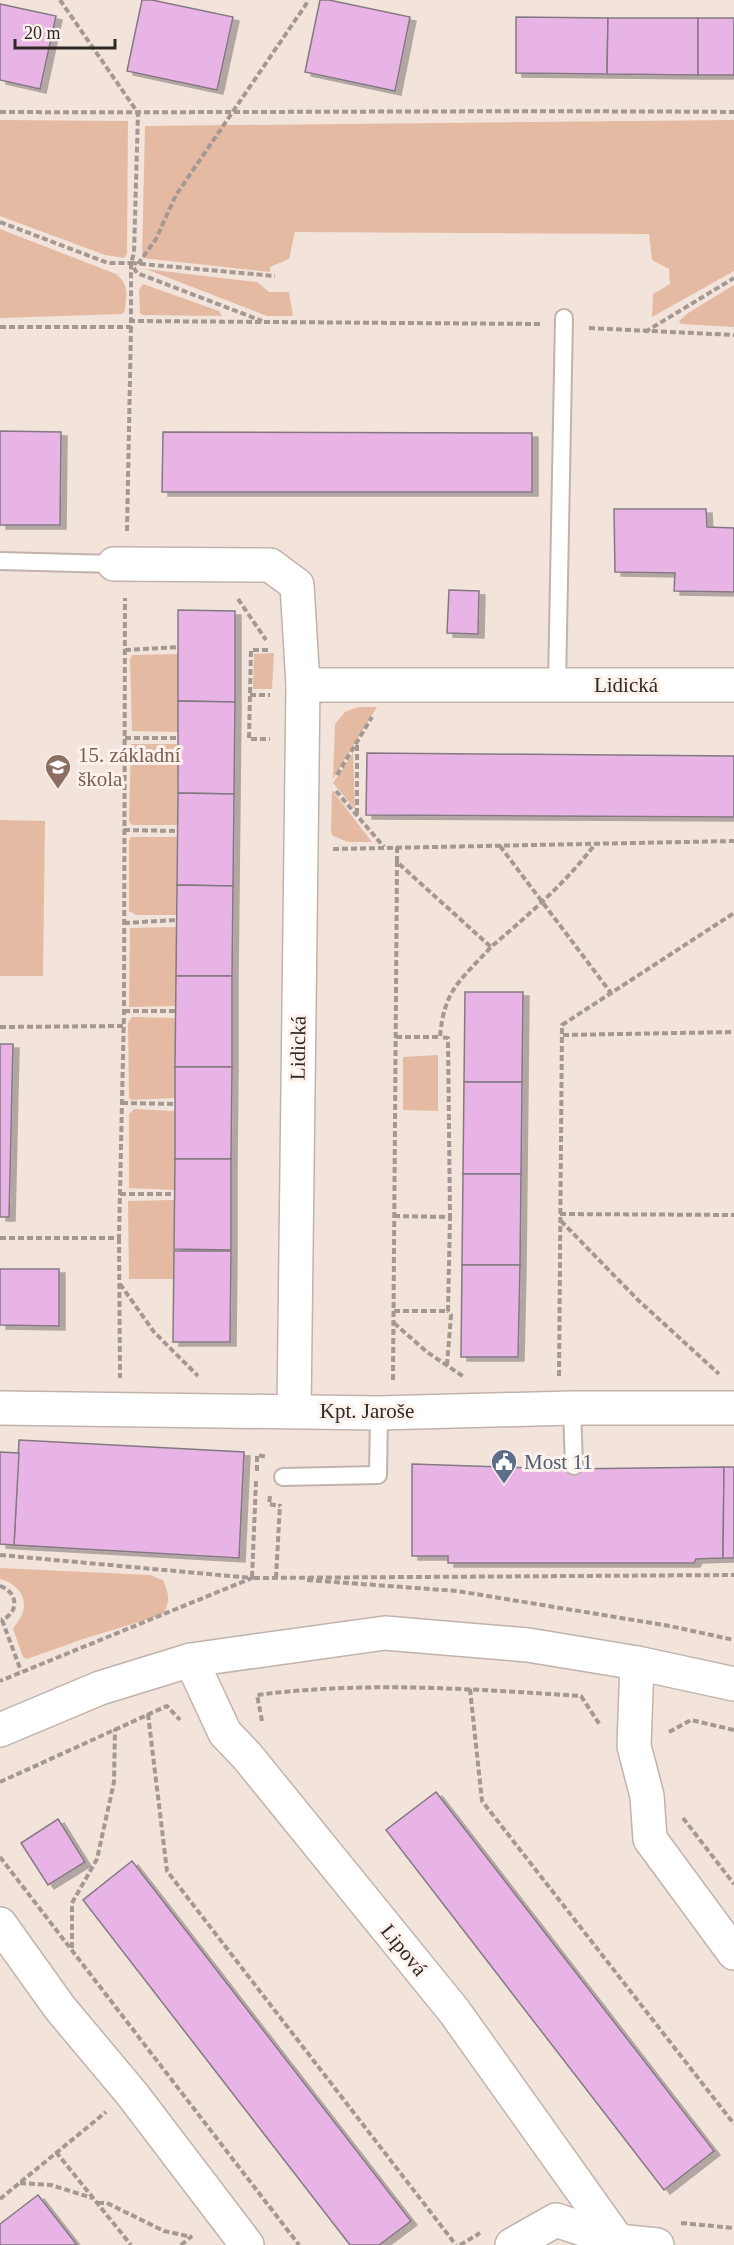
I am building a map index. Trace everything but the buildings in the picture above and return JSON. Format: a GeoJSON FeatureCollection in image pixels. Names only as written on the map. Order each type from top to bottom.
{"type":"FeatureCollection","features":[{"type":"Feature","properties":{"kind":"street","name":"Lidická"},"geometry":{"type":"LineString","coordinates":[[121,564],[270,565],[297,585],[303,685],[294,1411]]}},
{"type":"Feature","properties":{"kind":"street","name":"Lidická"},"geometry":{"type":"LineString","coordinates":[[303,685],[734,685]]}},
{"type":"Feature","properties":{"kind":"street","name":"Kpt. Jaroše"},"geometry":{"type":"LineString","coordinates":[[0,1408],[294,1411],[386,1400],[572,1408],[730,1393]]}},
{"type":"Feature","properties":{"kind":"street"},"geometry":{"type":"LineString","coordinates":[[0,1730],[100,1688],[191,1660],[385,1634],[528,1645],[637,1663],[734,1684]]}},
{"type":"Feature","properties":{"kind":"street","name":"Lipová"},"geometry":{"type":"LineString","coordinates":[[191,1660],[225,1733],[247,1756],[454,2011],[618,2241]]}},
{"type":"Feature","properties":{"kind":"street"},"geometry":{"type":"LineString","coordinates":[[637,1663],[634,1746],[646,1796],[650,1839],[734,1953]]}},
{"type":"Feature","properties":{"kind":"street"},"geometry":{"type":"LineString","coordinates":[[0,1924],[60,2008],[132,2094],[247,2245]]}},
{"type":"Feature","properties":{"kind":"street"},"geometry":{"type":"LineString","coordinates":[[512,2245],[556,2220],[618,2241],[657,2245]]}},
{"type":"Feature","properties":{"kind":"lane"},"geometry":{"type":"LineString","coordinates":[[557,685],[564,322]]}},
{"type":"Feature","properties":{"kind":"lane"},"geometry":{"type":"LineString","coordinates":[[0,561],[121,564]]}},
{"type":"Feature","properties":{"kind":"lane"},"geometry":{"type":"LineString","coordinates":[[283,1477],[378,1475],[386,1400]]}},
{"type":"Feature","properties":{"kind":"lane"},"geometry":{"type":"LineString","coordinates":[[572,1408],[574,1466]]}},
{"type":"Feature","properties":{"kind":"path"},"geometry":{"type":"LineString","coordinates":[[60,0],[138,113],[134,253],[130,263],[131,327],[121,564],[125,650],[125,738],[124,1011],[119,1238],[120,1389]]}},
{"type":"Feature","properties":{"kind":"path"},"geometry":{"type":"LineString","coordinates":[[138,264],[156,239],[176,195],[309,0]]}},
{"type":"Feature","properties":{"kind":"path"},"geometry":{"type":"LineString","coordinates":[[0,112],[233,113],[360,110],[734,112]]}},
{"type":"Feature","properties":{"kind":"path"},"geometry":{"type":"LineString","coordinates":[[0,222],[108,262],[275,276]]}},
{"type":"Feature","properties":{"kind":"path"},"geometry":{"type":"LineString","coordinates":[[130,263],[137,273],[266,322]]}},
{"type":"Feature","properties":{"kind":"path"},"geometry":{"type":"LineString","coordinates":[[645,332],[734,278]]}},
{"type":"Feature","properties":{"kind":"path"},"geometry":{"type":"LineString","coordinates":[[131,321],[546,324],[564,322],[645,332],[734,335]]}},
{"type":"Feature","properties":{"kind":"path"},"geometry":{"type":"LineString","coordinates":[[0,327],[131,327]]}},
{"type":"Feature","properties":{"kind":"path"},"geometry":{"type":"LineString","coordinates":[[234,593],[272,650],[251,650],[249,739],[281,739]]}},
{"type":"Feature","properties":{"kind":"path"},"geometry":{"type":"LineString","coordinates":[[125,650],[178,647]]}},
{"type":"Feature","properties":{"kind":"path"},"geometry":{"type":"LineString","coordinates":[[250,695],[271,696]]}},
{"type":"Feature","properties":{"kind":"path"},"geometry":{"type":"LineString","coordinates":[[336,776],[376,712]]}},
{"type":"Feature","properties":{"kind":"path"},"geometry":{"type":"LineString","coordinates":[[125,738],[178,738]]}},
{"type":"Feature","properties":{"kind":"path"},"geometry":{"type":"LineString","coordinates":[[357,742],[357,815]]}},
{"type":"Feature","properties":{"kind":"path"},"geometry":{"type":"LineString","coordinates":[[331,784],[385,847]]}},
{"type":"Feature","properties":{"kind":"path"},"geometry":{"type":"LineString","coordinates":[[124,830],[177,831]]}},
{"type":"Feature","properties":{"kind":"path"},"geometry":{"type":"LineString","coordinates":[[322,849],[734,841]]}},
{"type":"Feature","properties":{"kind":"path"},"geometry":{"type":"LineString","coordinates":[[440,1037],[441,1018],[453,988],[491,948],[584,859],[595,843]]}},
{"type":"Feature","properties":{"kind":"path"},"geometry":{"type":"LineString","coordinates":[[499,845],[611,993]]}},
{"type":"Feature","properties":{"kind":"path"},"geometry":{"type":"LineString","coordinates":[[386,1400],[394,1311],[397,847]]}},
{"type":"Feature","properties":{"kind":"path"},"geometry":{"type":"LineString","coordinates":[[397,862],[491,948]]}},
{"type":"Feature","properties":{"kind":"path"},"geometry":{"type":"LineString","coordinates":[[559,1377],[562,1025],[734,913]]}},
{"type":"Feature","properties":{"kind":"path"},"geometry":{"type":"LineString","coordinates":[[124,922],[176,920]]}},
{"type":"Feature","properties":{"kind":"path"},"geometry":{"type":"LineString","coordinates":[[124,1011],[176,1011]]}},
{"type":"Feature","properties":{"kind":"path"},"geometry":{"type":"LineString","coordinates":[[0,1027],[123,1026]]}},
{"type":"Feature","properties":{"kind":"path"},"geometry":{"type":"LineString","coordinates":[[562,1035],[734,1032]]}},
{"type":"Feature","properties":{"kind":"path"},"geometry":{"type":"LineString","coordinates":[[396,1037],[448,1038],[450,1217],[448,1311],[451,1315],[447,1366]]}},
{"type":"Feature","properties":{"kind":"path"},"geometry":{"type":"LineString","coordinates":[[122,1103],[175,1104]]}},
{"type":"Feature","properties":{"kind":"path"},"geometry":{"type":"LineString","coordinates":[[120,1194],[174,1194]]}},
{"type":"Feature","properties":{"kind":"path"},"geometry":{"type":"LineString","coordinates":[[560,1214],[734,1215]]}},
{"type":"Feature","properties":{"kind":"path"},"geometry":{"type":"LineString","coordinates":[[394,1216],[450,1217]]}},
{"type":"Feature","properties":{"kind":"path"},"geometry":{"type":"LineString","coordinates":[[560,1220],[730,1393]]}},
{"type":"Feature","properties":{"kind":"path"},"geometry":{"type":"LineString","coordinates":[[0,1238],[119,1238]]}},
{"type":"Feature","properties":{"kind":"path"},"geometry":{"type":"LineString","coordinates":[[120,1283],[161,1340],[201,1380]]}},
{"type":"Feature","properties":{"kind":"path"},"geometry":{"type":"LineString","coordinates":[[394,1311],[448,1311]]}},
{"type":"Feature","properties":{"kind":"path"},"geometry":{"type":"LineString","coordinates":[[393,1322],[447,1366],[470,1381]]}},
{"type":"Feature","properties":{"kind":"path"},"geometry":{"type":"LineString","coordinates":[[252,1578],[257,1455],[272,1458]]}},
{"type":"Feature","properties":{"kind":"path"},"geometry":{"type":"LineString","coordinates":[[276,1578],[283,1477]]}},
{"type":"Feature","properties":{"kind":"path"},"geometry":{"type":"LineString","coordinates":[[270,1493],[269,1504],[280,1506]]}},
{"type":"Feature","properties":{"kind":"path"},"geometry":{"type":"LineString","coordinates":[[0,1555],[252,1578],[734,1575]]}},
{"type":"Feature","properties":{"kind":"path"},"geometry":{"type":"LineString","coordinates":[[0,1681],[252,1578]]}},
{"type":"Feature","properties":{"kind":"path"},"geometry":{"type":"LineString","coordinates":[[276,1578],[457,1590],[670,1626],[734,1640]]}},
{"type":"Feature","properties":{"kind":"path"},"geometry":{"type":"LineString","coordinates":[[0,1586],[12,1593],[15,1604],[11,1614],[1,1620],[21,1671]]}},
{"type":"Feature","properties":{"kind":"path"},"geometry":{"type":"LineString","coordinates":[[262,1723],[257,1695],[303,1689],[470,1689],[581,1696],[605,1732]]}},
{"type":"Feature","properties":{"kind":"path"},"geometry":{"type":"LineString","coordinates":[[470,1689],[482,1801],[734,2124]]}},
{"type":"Feature","properties":{"kind":"path"},"geometry":{"type":"LineString","coordinates":[[0,1782],[167,1706],[183,1723]]}},
{"type":"Feature","properties":{"kind":"path"},"geometry":{"type":"LineString","coordinates":[[148,1714],[167,1871],[456,2245]]}},
{"type":"Feature","properties":{"kind":"path"},"geometry":{"type":"LineString","coordinates":[[667,1734],[672,1728],[691,1720],[734,1730]]}},
{"type":"Feature","properties":{"kind":"path"},"geometry":{"type":"LineString","coordinates":[[72,1949],[72,1903],[97,1858],[114,1782],[115,1729]]}},
{"type":"Feature","properties":{"kind":"path"},"geometry":{"type":"LineString","coordinates":[[680,1812],[734,1884]]}},
{"type":"Feature","properties":{"kind":"path"},"geometry":{"type":"LineString","coordinates":[[0,1857],[299,2245]]}},
{"type":"Feature","properties":{"kind":"path"},"geometry":{"type":"LineString","coordinates":[[0,2199],[113,2106]]}},
{"type":"Feature","properties":{"kind":"path"},"geometry":{"type":"LineString","coordinates":[[56,2152],[131,2245]]}},
{"type":"Feature","properties":{"kind":"path"},"geometry":{"type":"LineString","coordinates":[[20,2182],[51,2185],[106,2203],[164,2231],[192,2237]]}},
{"type":"Feature","properties":{"kind":"shaded area"},"geometry":{"type":"Polygon","coordinates":[[[0,120],[128,121],[127,254],[124,258],[105,255],[0,216],[0,120]]]}},
{"type":"Feature","properties":{"kind":"shaded area"},"geometry":{"type":"Polygon","coordinates":[[[734,120],[734,271],[652,317],[653,294],[670,284],[669,269],[652,260],[649,234],[295,232],[289,259],[270,267],[270,272],[142,258],[145,126],[734,120]]]}},
{"type":"Feature","properties":{"kind":"shaded area"},"geometry":{"type":"Polygon","coordinates":[[[0,229],[116,274],[125,286],[125,311],[122,314],[0,318],[0,229]]]}},
{"type":"Feature","properties":{"kind":"shaded area"},"geometry":{"type":"Polygon","coordinates":[[[146,269],[257,282],[269,292],[289,292],[293,316],[267,316],[146,269]]]}},
{"type":"Feature","properties":{"kind":"shaded area"},"geometry":{"type":"Polygon","coordinates":[[[143,284],[219,311],[222,316],[142,315],[139,290],[143,284]]]}},
{"type":"Feature","properties":{"kind":"shaded area"},"geometry":{"type":"Polygon","coordinates":[[[734,285],[734,327],[681,324],[679,321],[688,313],[734,285]]]}},
{"type":"Feature","properties":{"kind":"shaded area"},"geometry":{"type":"Polygon","coordinates":[[[274,653],[272,689],[253,689],[254,654],[274,653]]]}},
{"type":"Feature","properties":{"kind":"shaded area"},"geometry":{"type":"Polygon","coordinates":[[[178,654],[178,732],[132,731],[130,659],[132,655],[178,654]]]}},
{"type":"Feature","properties":{"kind":"shaded area"},"geometry":{"type":"Polygon","coordinates":[[[358,707],[377,707],[333,779],[335,724],[345,712],[358,707]]]}},
{"type":"Feature","properties":{"kind":"shaded area"},"geometry":{"type":"Polygon","coordinates":[[[131,744],[178,744],[177,825],[132,825],[129,821],[131,744]]]}},
{"type":"Feature","properties":{"kind":"shaded area"},"geometry":{"type":"Polygon","coordinates":[[[353,753],[355,809],[333,783],[353,753]]]}},
{"type":"Feature","properties":{"kind":"shaded area"},"geometry":{"type":"Polygon","coordinates":[[[332,790],[372,842],[348,842],[333,836],[331,832],[332,790]]]}},
{"type":"Feature","properties":{"kind":"shaded area"},"geometry":{"type":"Polygon","coordinates":[[[0,820],[45,821],[43,976],[0,976],[0,820]]]}},
{"type":"Feature","properties":{"kind":"shaded area"},"geometry":{"type":"Polygon","coordinates":[[[131,837],[177,837],[176,915],[136,915],[129,911],[129,841],[131,837]]]}},
{"type":"Feature","properties":{"kind":"shaded area"},"geometry":{"type":"Polygon","coordinates":[[[176,927],[176,1006],[129,1007],[130,928],[176,927]]]}},
{"type":"Feature","properties":{"kind":"shaded area"},"geometry":{"type":"Polygon","coordinates":[[[132,1017],[176,1018],[175,1098],[131,1100],[129,1097],[128,1023],[132,1017]]]}},
{"type":"Feature","properties":{"kind":"shaded area"},"geometry":{"type":"Polygon","coordinates":[[[438,1055],[438,1111],[403,1110],[403,1057],[438,1055]]]}},
{"type":"Feature","properties":{"kind":"shaded area"},"geometry":{"type":"Polygon","coordinates":[[[134,1109],[175,1111],[175,1190],[129,1188],[129,1114],[134,1109]]]}},
{"type":"Feature","properties":{"kind":"shaded area"},"geometry":{"type":"Polygon","coordinates":[[[174,1200],[174,1279],[129,1279],[128,1201],[174,1200]]]}},
{"type":"Feature","properties":{"kind":"shaded area"},"geometry":{"type":"Polygon","coordinates":[[[0,1568],[150,1575],[163,1580],[168,1602],[162,1615],[27,1659],[23,1657],[13,1629],[23,1612],[24,1600],[11,1583],[0,1579],[0,1568]]]}},
{"type":"Feature","properties":{"kind":"place","name":"15. základní škola"},"geometry":{"type":"Point","coordinates":[58,790]}},
{"type":"Feature","properties":{"kind":"place","name":"Most 11"},"geometry":{"type":"Point","coordinates":[504,1485]}}]}
